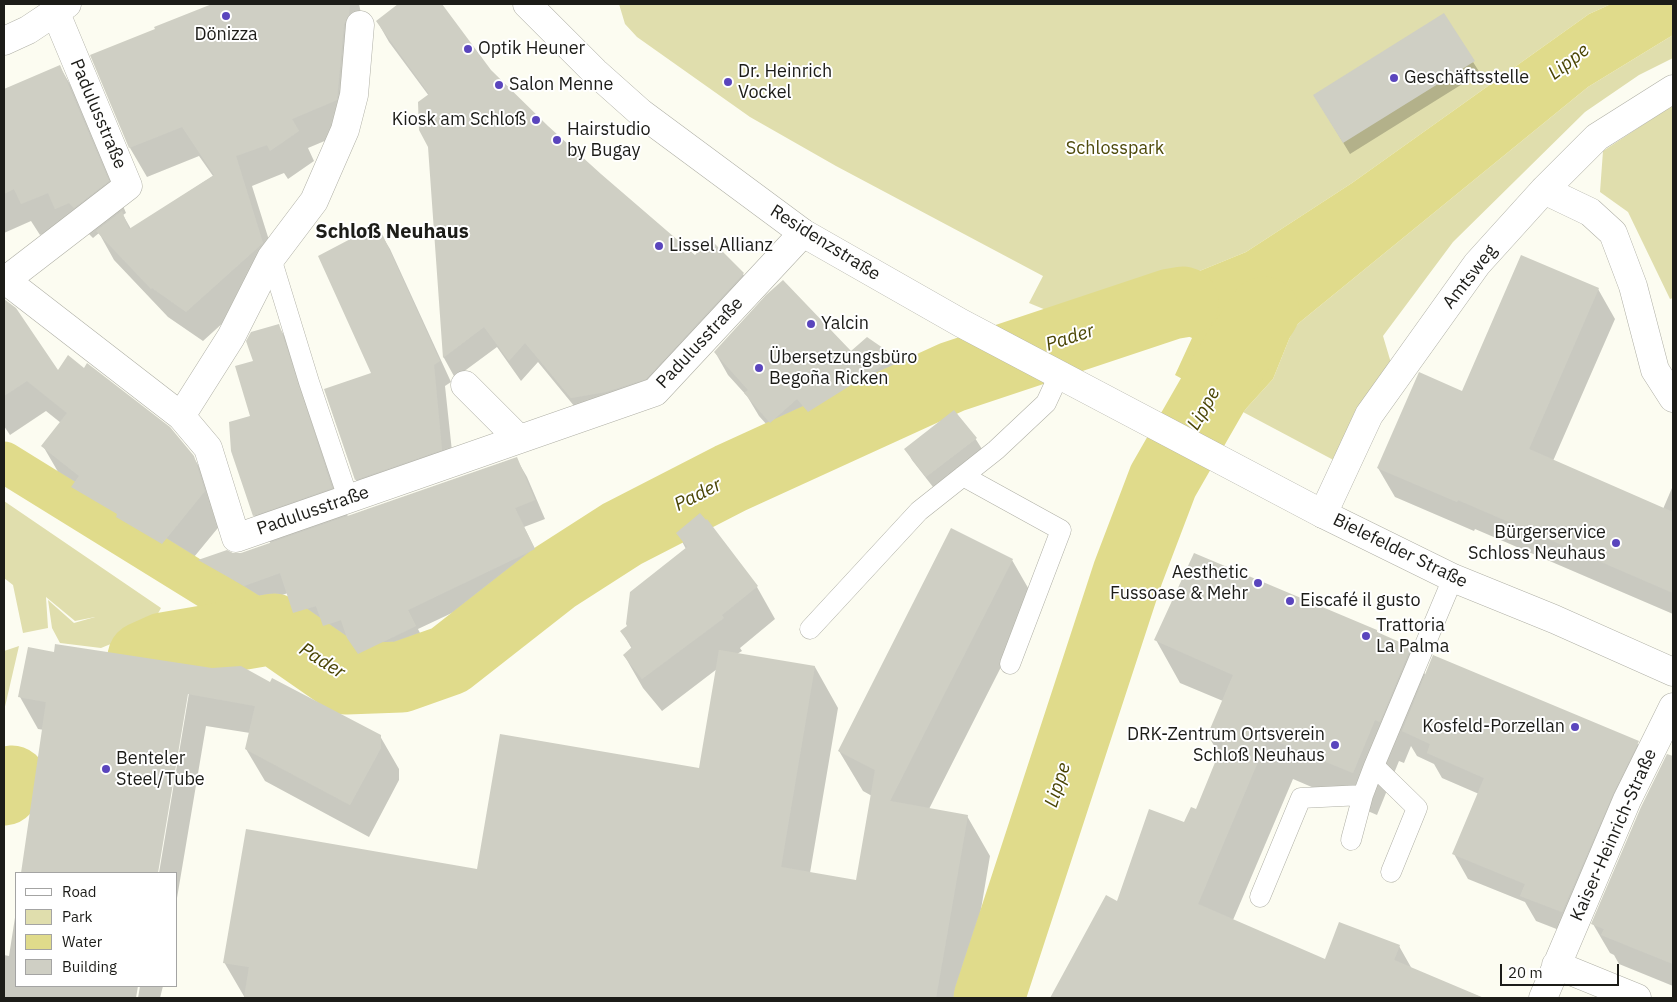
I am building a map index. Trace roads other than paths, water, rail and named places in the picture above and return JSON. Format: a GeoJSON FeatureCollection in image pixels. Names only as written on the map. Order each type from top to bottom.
{"type":"FeatureCollection","features":[{"type":"Feature","properties":{"kind":"street","name":"Residenzstraße"},"geometry":{"type":"LineString","coordinates":[[527,4],[595,72],[641,113],[803,233],[961,323],[1135,414]]}},
{"type":"Feature","properties":{"kind":"street","name":"Padulusstraße"},"geometry":{"type":"LineString","coordinates":[[61,7],[128,186],[5,280],[181,416],[208,448],[236,538],[654,392],[803,233]]}},
{"type":"Feature","properties":{"kind":"street"},"geometry":{"type":"LineString","coordinates":[[4,41],[28,30],[61,7]]}},
{"type":"Feature","properties":{"kind":"street"},"geometry":{"type":"LineString","coordinates":[[181,416],[231,337],[271,258],[314,201],[345,130],[354,95],[360,26]]}},
{"type":"Feature","properties":{"kind":"street","name":"Amtsweg"},"geometry":{"type":"LineString","coordinates":[[1323,514],[1369,415],[1477,264],[1544,190],[1597,137],[1673,89]]}},
{"type":"Feature","properties":{"kind":"street"},"geometry":{"type":"LineString","coordinates":[[1544,190],[1590,212],[1614,233],[1633,286],[1655,370],[1673,398]]}},
{"type":"Feature","properties":{"kind":"street"},"geometry":{"type":"LineString","coordinates":[[465,385],[519,439]]}},
{"type":"Feature","properties":{"kind":"street","name":"Bielefelder Straße"},"geometry":{"type":"LineString","coordinates":[[1135,414],[1323,514],[1452,578],[1554,619],[1673,672]]}},
{"type":"Feature","properties":{"kind":"street","name":"Kaiser-Heinrich-Straße"},"geometry":{"type":"LineString","coordinates":[[1543,998],[1627,800],[1673,707]]}},
{"type":"Feature","properties":{"kind":"street"},"geometry":{"type":"LineString","coordinates":[[1556,965],[1637,998]]}},
{"type":"Feature","properties":{"kind":"lane"},"geometry":{"type":"LineString","coordinates":[[271,258],[309,382],[348,498]]}},
{"type":"Feature","properties":{"kind":"lane"},"geometry":{"type":"LineString","coordinates":[[810,629],[919,511],[996,450],[1046,403],[1055,372]]}},
{"type":"Feature","properties":{"kind":"lane"},"geometry":{"type":"LineString","coordinates":[[963,476],[1061,530],[1010,664]]}},
{"type":"Feature","properties":{"kind":"lane"},"geometry":{"type":"LineString","coordinates":[[1351,840],[1363,795],[1374,766],[1452,578]]}},
{"type":"Feature","properties":{"kind":"lane"},"geometry":{"type":"LineString","coordinates":[[1374,766],[1417,808],[1391,872]]}},
{"type":"Feature","properties":{"kind":"lane"},"geometry":{"type":"LineString","coordinates":[[1260,897],[1301,798],[1363,795]]}},
{"type":"Feature","properties":{"kind":"water"},"geometry":{"type":"Polygon","coordinates":[[[1611,4],[1673,4],[1673,35],[1588,87],[1294,327],[1273,379],[1243,412],[1175,375],[1192,338],[1175,330],[1123,348],[1063,317],[1153,290],[1246,252],[1352,183],[1589,14],[1611,4]]]}},
{"type":"Feature","properties":{"kind":"waterway","name":"Pader"},"geometry":{"type":"LineString","coordinates":[[143,657],[163,648],[274,629],[346,679],[401,677],[449,660],[555,577],[622,534],[731,478],[952,377],[1171,304],[1183,302]]}},
{"type":"Feature","properties":{"kind":"waterway","name":"Lippe"},"geometry":{"type":"LineString","coordinates":[[989,998],[1128,573],[1163,481],[1237,352],[1264,312]]}},
{"type":"Feature","properties":{"kind":"waterway"},"geometry":{"type":"LineString","coordinates":[[4,462],[274,629]]}},
{"type":"Feature","properties":{"kind":"waterway","name":"Pader"},"geometry":{"type":"LineString","coordinates":[[4,790],[12,781]]}},
{"type":"Feature","properties":{"kind":"place","name":"Dönizza"},"geometry":{"type":"Point","coordinates":[226,16]}},
{"type":"Feature","properties":{"kind":"place","name":"Optik Heuner"},"geometry":{"type":"Point","coordinates":[468,49]}},
{"type":"Feature","properties":{"kind":"place","name":"Geschäftsstelle"},"geometry":{"type":"Point","coordinates":[1394,78]}},
{"type":"Feature","properties":{"kind":"place","name":"Dr. Heinrich Vockel"},"geometry":{"type":"Point","coordinates":[728,82]}},
{"type":"Feature","properties":{"kind":"place","name":"Salon Menne"},"geometry":{"type":"Point","coordinates":[499,85]}},
{"type":"Feature","properties":{"kind":"place","name":"Kiosk am Schloß"},"geometry":{"type":"Point","coordinates":[536,120]}},
{"type":"Feature","properties":{"kind":"place","name":"Hairstudio by Bugay"},"geometry":{"type":"Point","coordinates":[557,140]}},
{"type":"Feature","properties":{"kind":"place","name":"Lissel Allianz"},"geometry":{"type":"Point","coordinates":[659,246]}},
{"type":"Feature","properties":{"kind":"place","name":"Yalcin"},"geometry":{"type":"Point","coordinates":[811,324]}},
{"type":"Feature","properties":{"kind":"place","name":"Übersetzungsbüro Begoña Ricken"},"geometry":{"type":"Point","coordinates":[759,368]}},
{"type":"Feature","properties":{"kind":"place","name":"Bürgerservice Schloss Neuhaus"},"geometry":{"type":"Point","coordinates":[1616,543]}},
{"type":"Feature","properties":{"kind":"place","name":"Aesthetic Fussoase & Mehr"},"geometry":{"type":"Point","coordinates":[1258,583]}},
{"type":"Feature","properties":{"kind":"place","name":"Eiscafé il gusto"},"geometry":{"type":"Point","coordinates":[1290,601]}},
{"type":"Feature","properties":{"kind":"place","name":"Trattoria La Palma"},"geometry":{"type":"Point","coordinates":[1366,636]}},
{"type":"Feature","properties":{"kind":"place","name":"Kosfeld-Porzellan"},"geometry":{"type":"Point","coordinates":[1575,727]}},
{"type":"Feature","properties":{"kind":"place","name":"DRK-Zentrum Ortsverein Schloß Neuhaus"},"geometry":{"type":"Point","coordinates":[1335,745]}},
{"type":"Feature","properties":{"kind":"place","name":"Benteler Steel/Tube"},"geometry":{"type":"Point","coordinates":[106,769]}},
{"type":"Feature","properties":{"kind":"district","name":"Schloß Neuhaus"},"geometry":{"type":"Point","coordinates":[392,232]}},
{"type":"Feature","properties":{"kind":"park label","name":"Schlosspark"},"geometry":{"type":"Point","coordinates":[1115,149]}}]}
